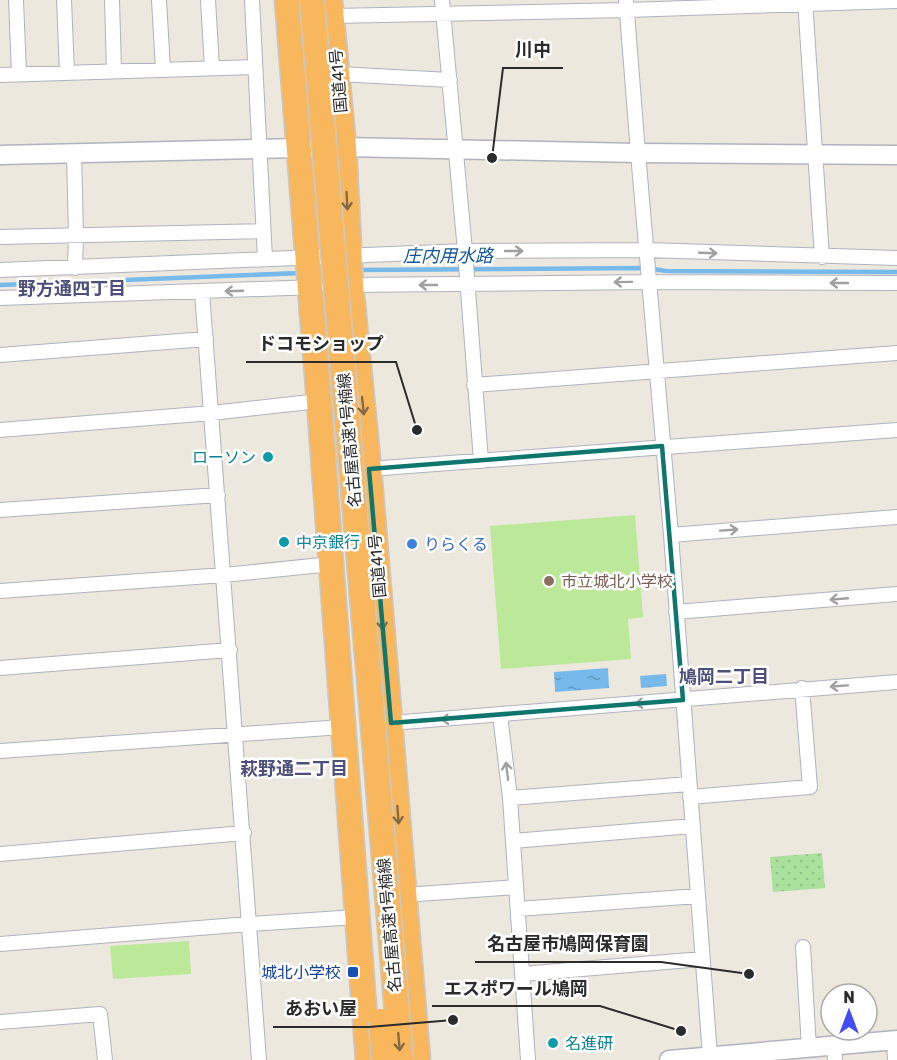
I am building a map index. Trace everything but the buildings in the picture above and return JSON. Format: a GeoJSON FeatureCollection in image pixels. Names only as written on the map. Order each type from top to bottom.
{"type":"FeatureCollection","features":[{"type":"Feature","properties":{"kind":"highway"},"geometry":{"type":"LineString","coordinates":[[287,0],[299,148],[298,258],[319,401],[368,1060]]}},
{"type":"Feature","properties":{"kind":"highway","name":"名古屋高速1号楠線"},"geometry":{"type":"LineString","coordinates":[[302,0],[384,1060]]}},
{"type":"Feature","properties":{"kind":"highway","name":"名古屋高速1号楠線"},"geometry":{"type":"LineString","coordinates":[[312,0],[401,1060]]}},
{"type":"Feature","properties":{"kind":"highway","name":"国道41号"},"geometry":{"type":"LineString","coordinates":[[331,8],[344,147],[351,285],[391,723],[418,1060]]}},
{"type":"Feature","properties":{"kind":"street"},"geometry":{"type":"LineString","coordinates":[[16,0],[19,74]]}},
{"type":"Feature","properties":{"kind":"street"},"geometry":{"type":"LineString","coordinates":[[64,0],[67,73]]}},
{"type":"Feature","properties":{"kind":"street"},"geometry":{"type":"LineString","coordinates":[[112,0],[114,71]]}},
{"type":"Feature","properties":{"kind":"street"},"geometry":{"type":"LineString","coordinates":[[159,0],[163,70]]}},
{"type":"Feature","properties":{"kind":"street"},"geometry":{"type":"LineString","coordinates":[[208,0],[212,68]]}},
{"type":"Feature","properties":{"kind":"street"},"geometry":{"type":"LineString","coordinates":[[252,0],[265,259]]}},
{"type":"Feature","properties":{"kind":"street"},"geometry":{"type":"LineString","coordinates":[[331,8],[897,1]]}},
{"type":"Feature","properties":{"kind":"street"},"geometry":{"type":"LineString","coordinates":[[805,2],[822,257]]}},
{"type":"Feature","properties":{"kind":"street"},"geometry":{"type":"LineString","coordinates":[[627,5],[671,535],[710,1056]]}},
{"type":"Feature","properties":{"kind":"street"},"geometry":{"type":"LineString","coordinates":[[442,7],[481,460]]}},
{"type":"Feature","properties":{"kind":"street"},"geometry":{"type":"LineString","coordinates":[[0,75],[255,67]]}},
{"type":"Feature","properties":{"kind":"street"},"geometry":{"type":"LineString","coordinates":[[338,75],[450,80]]}},
{"type":"Feature","properties":{"kind":"street"},"geometry":{"type":"LineString","coordinates":[[0,155],[344,147],[897,155]]}},
{"type":"Feature","properties":{"kind":"street"},"geometry":{"type":"LineString","coordinates":[[74,153],[75,268]]}},
{"type":"Feature","properties":{"kind":"street"},"geometry":{"type":"LineString","coordinates":[[0,237],[263,231]]}},
{"type":"Feature","properties":{"kind":"street"},"geometry":{"type":"LineString","coordinates":[[0,270],[350,255],[647,254],[897,258]]}},
{"type":"Feature","properties":{"kind":"street"},"geometry":{"type":"LineString","coordinates":[[0,298],[650,277],[897,283]]}},
{"type":"Feature","properties":{"kind":"street"},"geometry":{"type":"LineString","coordinates":[[202,292],[244,833],[259,1060]]}},
{"type":"Feature","properties":{"kind":"street"},"geometry":{"type":"LineString","coordinates":[[0,355],[206,339]]}},
{"type":"Feature","properties":{"kind":"street"},"geometry":{"type":"LineString","coordinates":[[474,385],[897,353]]}},
{"type":"Feature","properties":{"kind":"street"},"geometry":{"type":"LineString","coordinates":[[0,430],[212,413],[319,401]]}},
{"type":"Feature","properties":{"kind":"street"},"geometry":{"type":"LineString","coordinates":[[369,469],[897,430]]}},
{"type":"Feature","properties":{"kind":"street"},"geometry":{"type":"LineString","coordinates":[[0,510],[218,495]]}},
{"type":"Feature","properties":{"kind":"street"},"geometry":{"type":"LineString","coordinates":[[671,535],[897,517]]}},
{"type":"Feature","properties":{"kind":"street"},"geometry":{"type":"LineString","coordinates":[[0,591],[224,575],[331,564]]}},
{"type":"Feature","properties":{"kind":"street"},"geometry":{"type":"LineString","coordinates":[[676,612],[897,594]]}},
{"type":"Feature","properties":{"kind":"street"},"geometry":{"type":"LineString","coordinates":[[0,668],[230,650]]}},
{"type":"Feature","properties":{"kind":"street"},"geometry":{"type":"LineString","coordinates":[[391,723],[897,682]]}},
{"type":"Feature","properties":{"kind":"street"},"geometry":{"type":"LineString","coordinates":[[510,798],[810,787],[802,688]]}},
{"type":"Feature","properties":{"kind":"street"},"geometry":{"type":"LineString","coordinates":[[501,715],[510,798],[528,1060]]}},
{"type":"Feature","properties":{"kind":"street"},"geometry":{"type":"LineString","coordinates":[[0,751],[342,727]]}},
{"type":"Feature","properties":{"kind":"street"},"geometry":{"type":"LineString","coordinates":[[513,841],[692,826]]}},
{"type":"Feature","properties":{"kind":"street"},"geometry":{"type":"LineString","coordinates":[[0,854],[244,833]]}},
{"type":"Feature","properties":{"kind":"street"},"geometry":{"type":"LineString","coordinates":[[404,895],[516,888]]}},
{"type":"Feature","properties":{"kind":"street"},"geometry":{"type":"LineString","coordinates":[[518,909],[698,896]]}},
{"type":"Feature","properties":{"kind":"street"},"geometry":{"type":"LineString","coordinates":[[0,944],[356,917]]}},
{"type":"Feature","properties":{"kind":"street"},"geometry":{"type":"LineString","coordinates":[[803,947],[809,1048]]}},
{"type":"Feature","properties":{"kind":"street"},"geometry":{"type":"LineString","coordinates":[[522,974],[702,959]]}},
{"type":"Feature","properties":{"kind":"street"},"geometry":{"type":"LineString","coordinates":[[0,1022],[100,1014],[105,1060]]}},
{"type":"Feature","properties":{"kind":"street"},"geometry":{"type":"LineString","coordinates":[[669,1060],[809,1048],[834,1053],[895,1040],[895,1060]]}},
{"type":"Feature","properties":{"kind":"highlighted area"},"geometry":{"type":"Polygon","coordinates":[[[662,446],[683,700],[391,723],[369,469],[662,446]]]}},
{"type":"Feature","properties":{"kind":"green space"},"geometry":{"type":"Polygon","coordinates":[[[635,515],[643,617],[628,619],[631,659],[501,669],[490,526],[635,515]]]}},
{"type":"Feature","properties":{"kind":"green space"},"geometry":{"type":"Polygon","coordinates":[[[822,853],[825,888],[773,892],[770,857],[822,853]]]}},
{"type":"Feature","properties":{"kind":"green space"},"geometry":{"type":"Polygon","coordinates":[[[189,941],[191,974],[113,979],[110,946],[189,941]]]}},
{"type":"Feature","properties":{"kind":"water"},"geometry":{"type":"Polygon","coordinates":[[[608,668],[609,688],[555,692],[554,672],[608,668]]]}},
{"type":"Feature","properties":{"kind":"water"},"geometry":{"type":"Polygon","coordinates":[[[666,674],[667,686],[641,688],[640,676],[666,674]]]}},
{"type":"Feature","properties":{"kind":"waterway","name":"庄内用水路"},"geometry":{"type":"LineString","coordinates":[[357,270],[647,268],[666,271],[897,272]]}},
{"type":"Feature","properties":{"kind":"waterway","name":"庄内用水路"},"geometry":{"type":"LineString","coordinates":[[0,285],[301,273]]}},
{"type":"Feature","properties":{"kind":"place","name":"川中"},"geometry":{"type":"Point","coordinates":[492,158]}},
{"type":"Feature","properties":{"kind":"place","name":"ドコモショップ"},"geometry":{"type":"Point","coordinates":[417,430]}},
{"type":"Feature","properties":{"kind":"place","name":"ローソン"},"geometry":{"type":"Point","coordinates":[268,457]}},
{"type":"Feature","properties":{"kind":"place","name":"中京銀行"},"geometry":{"type":"Point","coordinates":[284,542]}},
{"type":"Feature","properties":{"kind":"place","name":"りらくる"},"geometry":{"type":"Point","coordinates":[412,544]}},
{"type":"Feature","properties":{"kind":"place","name":"市立城北小学校"},"geometry":{"type":"Point","coordinates":[549,581]}},
{"type":"Feature","properties":{"kind":"place","name":"城北小学校"},"geometry":{"type":"Point","coordinates":[353,972]}},
{"type":"Feature","properties":{"kind":"place","name":"名古屋市鳩岡保育園"},"geometry":{"type":"Point","coordinates":[749,974]}},
{"type":"Feature","properties":{"kind":"place","name":"あおい屋"},"geometry":{"type":"Point","coordinates":[453,1020]}},
{"type":"Feature","properties":{"kind":"place","name":"エスポワール鳩岡"},"geometry":{"type":"Point","coordinates":[681,1031]}},
{"type":"Feature","properties":{"kind":"place","name":"名進研"},"geometry":{"type":"Point","coordinates":[553,1043]}},
{"type":"Feature","properties":{"kind":"district","name":"野方通四丁目"},"geometry":{"type":"Point","coordinates":[72,289]}},
{"type":"Feature","properties":{"kind":"district","name":"鳩岡二丁目"},"geometry":{"type":"Point","coordinates":[724,677]}},
{"type":"Feature","properties":{"kind":"district","name":"萩野通二丁目"},"geometry":{"type":"Point","coordinates":[294,769]}}]}
